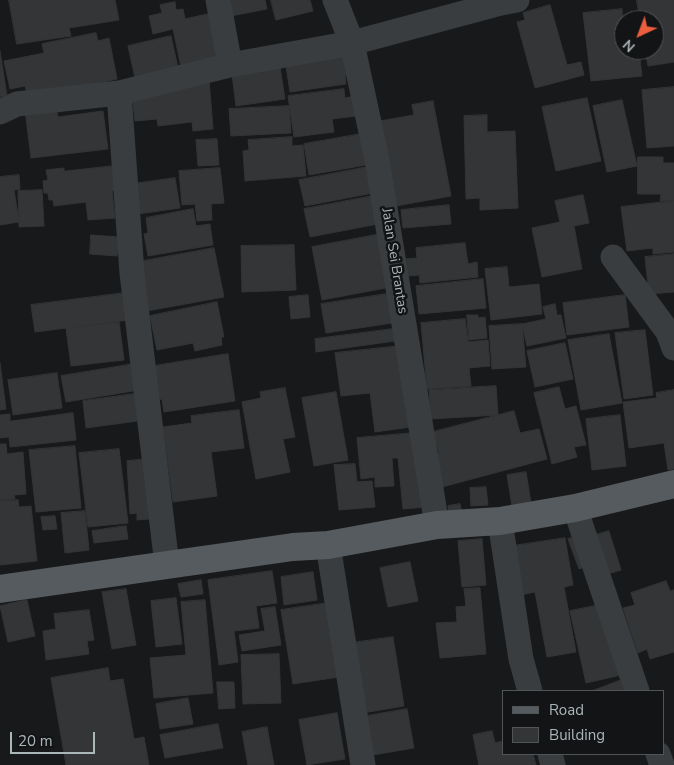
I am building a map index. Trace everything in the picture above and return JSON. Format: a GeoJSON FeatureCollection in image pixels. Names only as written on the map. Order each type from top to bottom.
{"type":"FeatureCollection","features":[{"type":"Feature","properties":{"kind":"main road"},"geometry":{"type":"LineString","coordinates":[[0,590],[167,564],[293,547],[328,545],[438,525],[500,521],[574,508],[673,486]]}},
{"type":"Feature","properties":{"kind":"street"},"geometry":{"type":"LineString","coordinates":[[218,0],[230,65]]}},
{"type":"Feature","properties":{"kind":"street","name":"Jalan Sei Brantas"},"geometry":{"type":"LineString","coordinates":[[335,0],[352,43],[377,160],[438,525]]}},
{"type":"Feature","properties":{"kind":"street"},"geometry":{"type":"LineString","coordinates":[[0,112],[17,104],[119,93],[230,65],[352,43],[501,2],[517,0]]}},
{"type":"Feature","properties":{"kind":"street"},"geometry":{"type":"LineString","coordinates":[[119,93],[132,273],[167,564]]}},
{"type":"Feature","properties":{"kind":"street"},"geometry":{"type":"LineString","coordinates":[[613,257],[668,332],[674,348]]}},
{"type":"Feature","properties":{"kind":"street"},"geometry":{"type":"LineString","coordinates":[[574,508],[637,690]]}},
{"type":"Feature","properties":{"kind":"street"},"geometry":{"type":"LineString","coordinates":[[500,521],[520,660],[530,690]]}},
{"type":"Feature","properties":{"kind":"street"},"geometry":{"type":"LineString","coordinates":[[328,545],[363,765]]}},
{"type":"Feature","properties":{"kind":"building"},"geometry":{"type":"Polygon","coordinates":[[[9,0],[115,0],[119,20],[69,28],[71,36],[17,44],[9,0]]]}},
{"type":"Feature","properties":{"kind":"building"},"geometry":{"type":"Polygon","coordinates":[[[227,0],[265,0],[267,9],[231,16],[227,0]]]}},
{"type":"Feature","properties":{"kind":"building"},"geometry":{"type":"Polygon","coordinates":[[[271,0],[310,0],[313,11],[276,20],[271,0]]]}},
{"type":"Feature","properties":{"kind":"building"},"geometry":{"type":"Polygon","coordinates":[[[637,0],[674,0],[674,62],[648,66],[647,60],[664,60],[664,10],[638,10],[637,0]]]}},
{"type":"Feature","properties":{"kind":"building"},"geometry":{"type":"Polygon","coordinates":[[[175,2],[176,10],[183,9],[185,19],[216,12],[225,57],[181,67],[173,29],[153,34],[149,16],[162,13],[160,5],[175,2]]]}},
{"type":"Feature","properties":{"kind":"building"},"geometry":{"type":"Polygon","coordinates":[[[550,5],[567,65],[581,62],[584,75],[535,88],[517,22],[525,20],[523,13],[550,5]]]}},
{"type":"Feature","properties":{"kind":"building"},"geometry":{"type":"Polygon","coordinates":[[[622,9],[614,10],[614,60],[640,60],[642,76],[591,81],[583,13],[622,9]]]}},
{"type":"Feature","properties":{"kind":"building"},"geometry":{"type":"Polygon","coordinates":[[[96,33],[98,41],[109,38],[117,79],[28,97],[25,86],[10,89],[4,61],[44,53],[42,44],[96,33]]]}},
{"type":"Feature","properties":{"kind":"building"},"geometry":{"type":"Polygon","coordinates":[[[171,36],[178,68],[135,78],[128,46],[171,36]]]}},
{"type":"Feature","properties":{"kind":"building"},"geometry":{"type":"Polygon","coordinates":[[[0,51],[7,96],[0,97],[0,51]]]}},
{"type":"Feature","properties":{"kind":"building"},"geometry":{"type":"Polygon","coordinates":[[[342,55],[354,73],[345,75],[346,84],[290,92],[285,60],[342,55]]]}},
{"type":"Feature","properties":{"kind":"building"},"geometry":{"type":"Polygon","coordinates":[[[280,67],[285,99],[236,106],[232,74],[280,67]]]}},
{"type":"Feature","properties":{"kind":"building"},"geometry":{"type":"Polygon","coordinates":[[[209,79],[213,129],[193,131],[192,122],[158,126],[157,119],[135,121],[132,95],[209,79]]]}},
{"type":"Feature","properties":{"kind":"building"},"geometry":{"type":"Polygon","coordinates":[[[674,87],[674,146],[647,148],[642,90],[674,87]]]}},
{"type":"Feature","properties":{"kind":"building"},"geometry":{"type":"Polygon","coordinates":[[[344,89],[345,98],[354,96],[356,116],[332,119],[334,132],[294,137],[288,96],[344,89]]]}},
{"type":"Feature","properties":{"kind":"building"},"geometry":{"type":"Polygon","coordinates":[[[587,98],[601,161],[556,171],[542,107],[587,98]]]}},
{"type":"Feature","properties":{"kind":"building"},"geometry":{"type":"Polygon","coordinates":[[[622,100],[637,166],[607,172],[593,106],[622,100]]]}},
{"type":"Feature","properties":{"kind":"building"},"geometry":{"type":"Polygon","coordinates":[[[433,101],[451,196],[396,206],[380,121],[414,115],[412,105],[433,101]]]}},
{"type":"Feature","properties":{"kind":"building"},"geometry":{"type":"Polygon","coordinates":[[[56,106],[58,117],[103,111],[108,149],[31,158],[25,110],[56,106]]]}},
{"type":"Feature","properties":{"kind":"building"},"geometry":{"type":"Polygon","coordinates":[[[289,106],[291,133],[231,136],[229,109],[289,106]]]}},
{"type":"Feature","properties":{"kind":"building"},"geometry":{"type":"Polygon","coordinates":[[[487,115],[487,132],[515,131],[518,208],[480,210],[480,198],[466,199],[464,116],[487,115]]]}},
{"type":"Feature","properties":{"kind":"building"},"geometry":{"type":"Polygon","coordinates":[[[361,134],[366,165],[309,175],[304,144],[361,134]]]}},
{"type":"Feature","properties":{"kind":"building"},"geometry":{"type":"Polygon","coordinates":[[[292,137],[292,146],[303,145],[306,176],[245,181],[243,151],[249,150],[248,140],[292,137]]]}},
{"type":"Feature","properties":{"kind":"building"},"geometry":{"type":"Polygon","coordinates":[[[217,139],[219,165],[198,166],[196,140],[217,139]]]}},
{"type":"Feature","properties":{"kind":"building"},"geometry":{"type":"Polygon","coordinates":[[[638,157],[663,157],[663,163],[674,163],[674,200],[660,201],[661,194],[638,194],[638,157]]]}},
{"type":"Feature","properties":{"kind":"building"},"geometry":{"type":"Polygon","coordinates":[[[114,166],[117,190],[112,191],[115,218],[88,220],[86,202],[54,206],[53,200],[49,200],[48,193],[44,193],[43,181],[48,180],[46,170],[64,168],[64,171],[114,166]]]}},
{"type":"Feature","properties":{"kind":"building"},"geometry":{"type":"Polygon","coordinates":[[[368,167],[373,193],[305,206],[299,180],[368,167]]]}},
{"type":"Feature","properties":{"kind":"building"},"geometry":{"type":"Polygon","coordinates":[[[220,168],[224,203],[211,204],[212,220],[197,221],[195,204],[182,205],[179,171],[220,168]]]}},
{"type":"Feature","properties":{"kind":"building"},"geometry":{"type":"Polygon","coordinates":[[[19,175],[20,189],[14,190],[19,222],[0,225],[0,177],[19,175]]]}},
{"type":"Feature","properties":{"kind":"building"},"geometry":{"type":"Polygon","coordinates":[[[175,178],[180,208],[138,214],[133,184],[175,178]]]}},
{"type":"Feature","properties":{"kind":"building"},"geometry":{"type":"Polygon","coordinates":[[[42,190],[44,226],[19,227],[18,191],[42,190]]]}},
{"type":"Feature","properties":{"kind":"building"},"geometry":{"type":"Polygon","coordinates":[[[583,195],[589,223],[574,226],[582,269],[542,277],[532,228],[560,222],[555,201],[583,195]]]}},
{"type":"Feature","properties":{"kind":"building"},"geometry":{"type":"Polygon","coordinates":[[[373,196],[378,224],[310,237],[304,209],[373,196]]]}},
{"type":"Feature","properties":{"kind":"building"},"geometry":{"type":"Polygon","coordinates":[[[674,201],[674,252],[653,254],[653,248],[627,251],[621,207],[674,201]]]}},
{"type":"Feature","properties":{"kind":"building"},"geometry":{"type":"Polygon","coordinates":[[[449,205],[451,224],[403,228],[401,210],[449,205]]]}},
{"type":"Feature","properties":{"kind":"building"},"geometry":{"type":"Polygon","coordinates":[[[193,209],[196,226],[210,224],[213,245],[148,256],[144,234],[148,233],[146,218],[193,209]]]}},
{"type":"Feature","properties":{"kind":"building"},"geometry":{"type":"Polygon","coordinates":[[[381,234],[391,287],[322,300],[312,247],[381,234]]]}},
{"type":"Feature","properties":{"kind":"building"},"geometry":{"type":"Polygon","coordinates":[[[91,235],[119,237],[117,256],[90,254],[91,235]]]}},
{"type":"Feature","properties":{"kind":"building"},"geometry":{"type":"Polygon","coordinates":[[[465,243],[468,264],[477,262],[478,277],[420,283],[419,275],[408,276],[406,259],[417,258],[416,248],[465,243]]]}},
{"type":"Feature","properties":{"kind":"building"},"geometry":{"type":"Polygon","coordinates":[[[294,245],[296,290],[242,292],[241,246],[294,245]]]}},
{"type":"Feature","properties":{"kind":"building"},"geometry":{"type":"Polygon","coordinates":[[[214,248],[224,297],[147,311],[138,262],[214,248]]]}},
{"type":"Feature","properties":{"kind":"building"},"geometry":{"type":"Polygon","coordinates":[[[674,254],[674,292],[649,294],[645,257],[674,254]]]}},
{"type":"Feature","properties":{"kind":"building"},"geometry":{"type":"Polygon","coordinates":[[[507,267],[509,287],[539,284],[542,314],[491,320],[485,269],[507,267]]]}},
{"type":"Feature","properties":{"kind":"building"},"geometry":{"type":"Polygon","coordinates":[[[483,279],[486,308],[419,314],[416,286],[483,279]]]}},
{"type":"Feature","properties":{"kind":"building"},"geometry":{"type":"Polygon","coordinates":[[[125,293],[129,320],[35,332],[31,305],[125,293]]]}},
{"type":"Feature","properties":{"kind":"building"},"geometry":{"type":"Polygon","coordinates":[[[387,294],[392,323],[326,333],[321,304],[387,294]]]}},
{"type":"Feature","properties":{"kind":"building"},"geometry":{"type":"Polygon","coordinates":[[[308,295],[310,317],[291,319],[289,297],[308,295]]]}},
{"type":"Feature","properties":{"kind":"building"},"geometry":{"type":"Polygon","coordinates":[[[625,295],[629,327],[567,335],[563,303],[625,295]]]}},
{"type":"Feature","properties":{"kind":"building"},"geometry":{"type":"Polygon","coordinates":[[[217,302],[224,337],[221,337],[222,345],[195,351],[193,343],[157,350],[150,316],[217,302]]]}},
{"type":"Feature","properties":{"kind":"building"},"geometry":{"type":"Polygon","coordinates":[[[555,304],[557,315],[561,315],[566,338],[527,346],[522,324],[546,319],[543,307],[555,304]]]}},
{"type":"Feature","properties":{"kind":"building"},"geometry":{"type":"Polygon","coordinates":[[[467,315],[478,315],[478,318],[485,317],[487,338],[469,340],[467,315]]]}},
{"type":"Feature","properties":{"kind":"building"},"geometry":{"type":"Polygon","coordinates":[[[465,319],[468,342],[488,340],[490,366],[469,368],[471,386],[427,389],[421,323],[465,319]]]}},
{"type":"Feature","properties":{"kind":"building"},"geometry":{"type":"Polygon","coordinates":[[[119,322],[124,360],[71,366],[66,328],[119,322]]]}},
{"type":"Feature","properties":{"kind":"building"},"geometry":{"type":"Polygon","coordinates":[[[522,324],[526,367],[492,369],[489,326],[522,324]]]}},
{"type":"Feature","properties":{"kind":"building"},"geometry":{"type":"Polygon","coordinates":[[[393,329],[395,341],[316,352],[315,339],[393,329]]]}},
{"type":"Feature","properties":{"kind":"building"},"geometry":{"type":"Polygon","coordinates":[[[645,330],[653,395],[624,399],[615,333],[645,330]]]}},
{"type":"Feature","properties":{"kind":"building"},"geometry":{"type":"Polygon","coordinates":[[[609,334],[622,403],[581,410],[568,340],[609,334]]]}},
{"type":"Feature","properties":{"kind":"building"},"geometry":{"type":"Polygon","coordinates":[[[565,343],[573,379],[535,387],[527,351],[565,343]]]}},
{"type":"Feature","properties":{"kind":"building"},"geometry":{"type":"Polygon","coordinates":[[[401,346],[411,427],[375,432],[370,393],[341,396],[335,353],[401,346]]]}},
{"type":"Feature","properties":{"kind":"building"},"geometry":{"type":"Polygon","coordinates":[[[228,354],[235,401],[164,412],[162,399],[154,401],[148,367],[228,354]]]}},
{"type":"Feature","properties":{"kind":"building"},"geometry":{"type":"Polygon","coordinates":[[[0,363],[6,409],[0,410],[0,363]]]}},
{"type":"Feature","properties":{"kind":"building"},"geometry":{"type":"Polygon","coordinates":[[[134,364],[139,390],[66,402],[61,376],[134,364]]]}},
{"type":"Feature","properties":{"kind":"building"},"geometry":{"type":"Polygon","coordinates":[[[57,373],[62,408],[13,415],[8,380],[57,373]]]}},
{"type":"Feature","properties":{"kind":"building"},"geometry":{"type":"Polygon","coordinates":[[[496,386],[498,415],[431,419],[429,390],[496,386]]]}},
{"type":"Feature","properties":{"kind":"building"},"geometry":{"type":"Polygon","coordinates":[[[559,387],[565,409],[576,406],[586,445],[574,447],[577,457],[552,464],[534,393],[559,387]]]}},
{"type":"Feature","properties":{"kind":"building"},"geometry":{"type":"Polygon","coordinates":[[[285,388],[295,437],[283,439],[290,472],[256,479],[242,402],[261,398],[260,392],[285,388]]]}},
{"type":"Feature","properties":{"kind":"building"},"geometry":{"type":"Polygon","coordinates":[[[674,390],[674,469],[668,470],[664,443],[629,448],[623,402],[657,398],[656,393],[674,390]]]}},
{"type":"Feature","properties":{"kind":"building"},"geometry":{"type":"Polygon","coordinates":[[[336,392],[348,460],[314,466],[302,398],[336,392]]]}},
{"type":"Feature","properties":{"kind":"building"},"geometry":{"type":"Polygon","coordinates":[[[141,393],[145,420],[86,428],[83,401],[141,393]]]}},
{"type":"Feature","properties":{"kind":"building"},"geometry":{"type":"Polygon","coordinates":[[[239,410],[244,448],[211,452],[217,496],[173,502],[163,427],[192,423],[191,416],[239,410]]]}},
{"type":"Feature","properties":{"kind":"building"},"geometry":{"type":"Polygon","coordinates":[[[514,411],[520,433],[539,429],[547,459],[442,487],[434,455],[439,453],[433,432],[514,411]]]}},
{"type":"Feature","properties":{"kind":"building"},"geometry":{"type":"Polygon","coordinates":[[[73,413],[76,440],[10,447],[9,437],[0,438],[0,415],[10,414],[10,421],[73,413]]]}},
{"type":"Feature","properties":{"kind":"building"},"geometry":{"type":"Polygon","coordinates":[[[620,415],[626,466],[592,470],[586,419],[620,415]]]}},
{"type":"Feature","properties":{"kind":"building"},"geometry":{"type":"Polygon","coordinates":[[[414,433],[426,507],[403,509],[398,458],[392,458],[394,486],[375,487],[375,477],[361,479],[357,438],[414,433]]]}},
{"type":"Feature","properties":{"kind":"building"},"geometry":{"type":"Polygon","coordinates":[[[0,444],[6,444],[7,454],[23,452],[26,494],[14,495],[15,499],[0,500],[0,444]]]}},
{"type":"Feature","properties":{"kind":"building"},"geometry":{"type":"Polygon","coordinates":[[[75,446],[81,508],[36,512],[29,450],[75,446]]]}},
{"type":"Feature","properties":{"kind":"building"},"geometry":{"type":"Polygon","coordinates":[[[119,449],[128,523],[88,527],[79,453],[119,449]]]}},
{"type":"Feature","properties":{"kind":"building"},"geometry":{"type":"Polygon","coordinates":[[[149,459],[149,519],[137,520],[137,513],[130,514],[127,461],[149,459]]]}},
{"type":"Feature","properties":{"kind":"building"},"geometry":{"type":"Polygon","coordinates":[[[355,464],[357,482],[372,481],[375,507],[339,510],[334,465],[355,464]]]}},
{"type":"Feature","properties":{"kind":"building"},"geometry":{"type":"Polygon","coordinates":[[[526,472],[531,503],[512,506],[507,475],[526,472]]]}},
{"type":"Feature","properties":{"kind":"building"},"geometry":{"type":"Polygon","coordinates":[[[486,487],[488,505],[471,506],[470,488],[486,487]]]}},
{"type":"Feature","properties":{"kind":"building"},"geometry":{"type":"Polygon","coordinates":[[[18,500],[19,507],[31,506],[37,561],[0,565],[0,501],[18,500]]]}},
{"type":"Feature","properties":{"kind":"building"},"geometry":{"type":"Polygon","coordinates":[[[460,504],[462,514],[449,516],[448,506],[460,504]]]}},
{"type":"Feature","properties":{"kind":"building"},"geometry":{"type":"Polygon","coordinates":[[[85,511],[89,550],[65,553],[61,513],[85,511]]]}},
{"type":"Feature","properties":{"kind":"building"},"geometry":{"type":"Polygon","coordinates":[[[55,516],[57,529],[43,530],[41,517],[55,516]]]}},
{"type":"Feature","properties":{"kind":"building"},"geometry":{"type":"Polygon","coordinates":[[[126,526],[128,539],[94,543],[92,531],[126,526]]]}},
{"type":"Feature","properties":{"kind":"building"},"geometry":{"type":"Polygon","coordinates":[[[609,531],[621,570],[604,575],[592,536],[609,531]]]}},
{"type":"Feature","properties":{"kind":"building"},"geometry":{"type":"Polygon","coordinates":[[[581,535],[592,564],[579,569],[568,539],[581,535]]]}},
{"type":"Feature","properties":{"kind":"building"},"geometry":{"type":"Polygon","coordinates":[[[565,538],[573,585],[564,587],[576,652],[547,657],[535,592],[521,595],[513,546],[565,538]]]}},
{"type":"Feature","properties":{"kind":"building"},"geometry":{"type":"Polygon","coordinates":[[[482,539],[486,585],[462,587],[458,541],[482,539]]]}},
{"type":"Feature","properties":{"kind":"building"},"geometry":{"type":"Polygon","coordinates":[[[410,562],[418,601],[388,607],[380,568],[410,562]]]}},
{"type":"Feature","properties":{"kind":"building"},"geometry":{"type":"Polygon","coordinates":[[[272,571],[277,603],[256,606],[259,628],[234,631],[238,662],[219,665],[208,580],[272,571]]]}},
{"type":"Feature","properties":{"kind":"building"},"geometry":{"type":"Polygon","coordinates":[[[313,572],[317,600],[284,605],[281,577],[313,572]]]}},
{"type":"Feature","properties":{"kind":"building"},"geometry":{"type":"Polygon","coordinates":[[[201,580],[203,594],[181,597],[178,584],[201,580]]]}},
{"type":"Feature","properties":{"kind":"building"},"geometry":{"type":"Polygon","coordinates":[[[666,581],[670,591],[674,590],[674,652],[650,659],[647,649],[638,653],[623,608],[635,605],[631,593],[666,581]]]}},
{"type":"Feature","properties":{"kind":"building"},"geometry":{"type":"Polygon","coordinates":[[[480,588],[486,654],[440,658],[436,623],[457,622],[456,607],[466,606],[464,589],[480,588]]]}},
{"type":"Feature","properties":{"kind":"building"},"geometry":{"type":"Polygon","coordinates":[[[126,589],[136,645],[112,649],[102,592],[126,589]]]}},
{"type":"Feature","properties":{"kind":"building"},"geometry":{"type":"Polygon","coordinates":[[[176,598],[182,644],[156,647],[151,601],[176,598]]]}},
{"type":"Feature","properties":{"kind":"building"},"geometry":{"type":"Polygon","coordinates":[[[27,600],[35,636],[8,642],[0,606],[27,600]]]}},
{"type":"Feature","properties":{"kind":"building"},"geometry":{"type":"Polygon","coordinates":[[[205,600],[213,693],[154,698],[150,658],[186,655],[181,602],[205,600]]]}},
{"type":"Feature","properties":{"kind":"building"},"geometry":{"type":"Polygon","coordinates":[[[328,603],[339,677],[293,684],[281,610],[328,603]]]}},
{"type":"Feature","properties":{"kind":"building"},"geometry":{"type":"Polygon","coordinates":[[[605,604],[621,675],[586,683],[570,611],[605,604]]]}},
{"type":"Feature","properties":{"kind":"building"},"geometry":{"type":"Polygon","coordinates":[[[275,607],[281,645],[242,651],[239,635],[265,631],[261,609],[275,607]]]}},
{"type":"Feature","properties":{"kind":"building"},"geometry":{"type":"Polygon","coordinates":[[[89,610],[94,640],[87,641],[89,654],[46,660],[43,631],[56,629],[54,614],[89,610]]]}},
{"type":"Feature","properties":{"kind":"building"},"geometry":{"type":"Polygon","coordinates":[[[393,637],[404,706],[363,713],[352,643],[393,637]]]}},
{"type":"Feature","properties":{"kind":"building"},"geometry":{"type":"Polygon","coordinates":[[[279,654],[281,703],[243,704],[241,655],[279,654]]]}},
{"type":"Feature","properties":{"kind":"building"},"geometry":{"type":"Polygon","coordinates":[[[108,668],[110,681],[123,679],[134,739],[144,737],[149,765],[66,765],[51,678],[108,668]]]}},
{"type":"Feature","properties":{"kind":"building"},"geometry":{"type":"Polygon","coordinates":[[[624,679],[629,690],[595,690],[624,679]]]}},
{"type":"Feature","properties":{"kind":"building"},"geometry":{"type":"Polygon","coordinates":[[[217,682],[234,682],[235,708],[219,709],[217,682]]]}},
{"type":"Feature","properties":{"kind":"building"},"geometry":{"type":"Polygon","coordinates":[[[188,698],[193,724],[160,729],[156,704],[188,698]]]}},
{"type":"Feature","properties":{"kind":"building"},"geometry":{"type":"Polygon","coordinates":[[[407,709],[414,748],[367,756],[361,717],[407,709]]]}},
{"type":"Feature","properties":{"kind":"building"},"geometry":{"type":"Polygon","coordinates":[[[337,713],[345,759],[307,765],[299,720],[337,713]]]}},
{"type":"Feature","properties":{"kind":"building"},"geometry":{"type":"Polygon","coordinates":[[[218,724],[223,748],[165,758],[160,735],[218,724]]]}},
{"type":"Feature","properties":{"kind":"building"},"geometry":{"type":"Polygon","coordinates":[[[267,727],[274,765],[248,765],[242,732],[267,727]]]}},
{"type":"Feature","properties":{"kind":"building"},"geometry":{"type":"Polygon","coordinates":[[[492,731],[495,743],[502,741],[502,755],[533,755],[536,765],[479,765],[473,735],[492,731]]]}}]}
